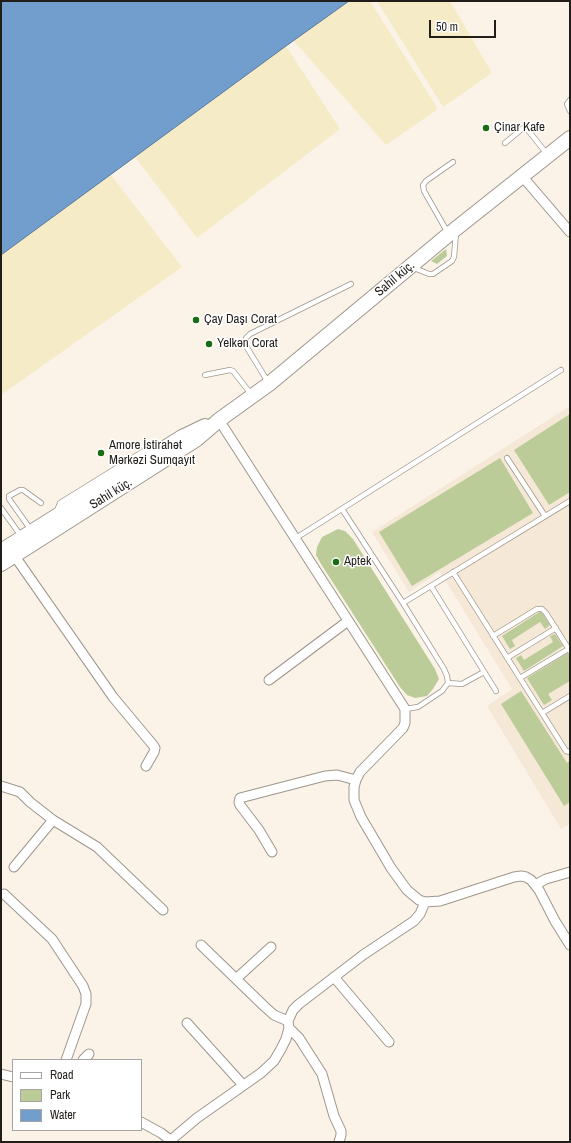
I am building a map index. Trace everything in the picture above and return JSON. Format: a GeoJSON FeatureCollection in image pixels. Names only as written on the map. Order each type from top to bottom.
{"type":"FeatureCollection","features":[{"type":"Feature","properties":{"kind":"main road","name":"Sahil küç."},"geometry":{"type":"LineString","coordinates":[[8,553],[192,442],[219,420],[269,384],[452,231],[570,138]]}},
{"type":"Feature","properties":{"kind":"main road","name":"Sahil küç."},"geometry":{"type":"LineString","coordinates":[[1,564],[8,553],[27,534],[193,431],[219,420]]}},
{"type":"Feature","properties":{"kind":"street"},"geometry":{"type":"LineString","coordinates":[[522,176],[570,232]]}},
{"type":"Feature","properties":{"kind":"street"},"geometry":{"type":"LineString","coordinates":[[219,420],[405,709],[405,723],[403,728],[365,766],[356,780],[354,787],[354,800],[361,817],[400,881],[413,896],[425,902],[440,901],[514,877],[526,877],[535,885],[570,945]]}},
{"type":"Feature","properties":{"kind":"street"},"geometry":{"type":"LineString","coordinates":[[8,553],[113,697],[155,748],[146,766]]}},
{"type":"Feature","properties":{"kind":"street"},"geometry":{"type":"LineString","coordinates":[[269,680],[348,621]]}},
{"type":"Feature","properties":{"kind":"street"},"geometry":{"type":"LineString","coordinates":[[272,852],[259,830],[238,802],[240,798],[325,776],[337,775],[356,780]]}},
{"type":"Feature","properties":{"kind":"street"},"geometry":{"type":"LineString","coordinates":[[1,786],[20,792],[53,820],[97,847],[163,910]]}},
{"type":"Feature","properties":{"kind":"street"},"geometry":{"type":"LineString","coordinates":[[14,867],[53,820]]}},
{"type":"Feature","properties":{"kind":"street"},"geometry":{"type":"LineString","coordinates":[[535,885],[546,879],[570,872]]}},
{"type":"Feature","properties":{"kind":"street"},"geometry":{"type":"LineString","coordinates":[[4,894],[52,939],[83,986],[86,994],[86,1004],[66,1059]]}},
{"type":"Feature","properties":{"kind":"street"},"geometry":{"type":"LineString","coordinates":[[142,1122],[161,1132],[172,1141],[197,1118],[261,1073],[274,1060],[284,1044],[293,1010],[363,955],[414,921],[420,914],[425,902]]}},
{"type":"Feature","properties":{"kind":"street"},"geometry":{"type":"LineString","coordinates":[[202,945],[274,1015],[288,1025],[299,1038],[322,1074],[334,1116],[341,1132],[340,1142]]}},
{"type":"Feature","properties":{"kind":"street"},"geometry":{"type":"LineString","coordinates":[[237,978],[271,947]]}},
{"type":"Feature","properties":{"kind":"street"},"geometry":{"type":"LineString","coordinates":[[334,977],[389,1042]]}},
{"type":"Feature","properties":{"kind":"street"},"geometry":{"type":"LineString","coordinates":[[187,1023],[243,1085]]}},
{"type":"Feature","properties":{"kind":"street"},"geometry":{"type":"LineString","coordinates":[[1,1074],[12,1076]]}},
{"type":"Feature","properties":{"kind":"lane"},"geometry":{"type":"LineString","coordinates":[[570,100],[566,104],[570,111]]}},
{"type":"Feature","properties":{"kind":"lane"},"geometry":{"type":"LineString","coordinates":[[506,143],[524,128],[527,129],[548,155]]}},
{"type":"Feature","properties":{"kind":"lane"},"geometry":{"type":"LineString","coordinates":[[410,266],[429,274],[433,274],[454,257],[452,231],[424,191],[426,181],[453,162]]}},
{"type":"Feature","properties":{"kind":"lane"},"geometry":{"type":"LineString","coordinates":[[269,384],[246,346],[246,338],[250,334],[351,284]]}},
{"type":"Feature","properties":{"kind":"lane"},"geometry":{"type":"LineString","coordinates":[[205,375],[230,370],[252,396]]}},
{"type":"Feature","properties":{"kind":"lane"},"geometry":{"type":"LineString","coordinates":[[296,538],[561,370]]}},
{"type":"Feature","properties":{"kind":"lane"},"geometry":{"type":"LineString","coordinates":[[507,458],[545,516]]}},
{"type":"Feature","properties":{"kind":"lane"},"geometry":{"type":"LineString","coordinates":[[27,534],[9,499],[9,496],[20,490],[24,490],[41,504]]}},
{"type":"Feature","properties":{"kind":"lane"},"geometry":{"type":"LineString","coordinates":[[403,603],[570,501]]}},
{"type":"Feature","properties":{"kind":"lane"},"geometry":{"type":"LineString","coordinates":[[1,508],[27,534]]}},
{"type":"Feature","properties":{"kind":"lane"},"geometry":{"type":"LineString","coordinates":[[342,509],[403,603],[447,676],[448,683],[442,691],[418,707],[405,709]]}},
{"type":"Feature","properties":{"kind":"lane"},"geometry":{"type":"LineString","coordinates":[[453,572],[566,751],[570,752]]}},
{"type":"Feature","properties":{"kind":"lane"},"geometry":{"type":"LineString","coordinates":[[430,586],[496,691]]}},
{"type":"Feature","properties":{"kind":"lane"},"geometry":{"type":"LineString","coordinates":[[493,636],[537,609],[542,609],[570,649],[520,678]]}},
{"type":"Feature","properties":{"kind":"lane"},"geometry":{"type":"LineString","coordinates":[[507,658],[556,628]]}},
{"type":"Feature","properties":{"kind":"lane"},"geometry":{"type":"LineString","coordinates":[[448,683],[462,684],[484,672]]}},
{"type":"Feature","properties":{"kind":"lane"},"geometry":{"type":"LineString","coordinates":[[542,713],[570,696]]}},
{"type":"Feature","properties":{"kind":"shaded area"},"geometry":{"type":"Polygon","coordinates":[[[570,406],[570,824],[561,829],[487,706],[512,689],[440,572],[409,592],[372,532],[570,406]]]}},
{"type":"Feature","properties":{"kind":"green space"},"geometry":{"type":"Polygon","coordinates":[[[446,249],[447,256],[437,264],[431,261],[446,249]]]}},
{"type":"Feature","properties":{"kind":"green space"},"geometry":{"type":"Polygon","coordinates":[[[570,414],[570,492],[549,505],[514,450],[570,414]]]}},
{"type":"Feature","properties":{"kind":"green space"},"geometry":{"type":"Polygon","coordinates":[[[500,458],[533,513],[412,586],[379,532],[500,458]]]}},
{"type":"Feature","properties":{"kind":"green space"},"geometry":{"type":"Polygon","coordinates":[[[338,529],[345,531],[353,539],[435,669],[439,679],[427,696],[415,698],[407,695],[400,687],[316,555],[317,547],[322,537],[338,529]]]}},
{"type":"Feature","properties":{"kind":"green space"},"geometry":{"type":"Polygon","coordinates":[[[541,611],[550,625],[545,629],[540,622],[512,640],[515,646],[510,649],[502,636],[541,611]]]}},
{"type":"Feature","properties":{"kind":"green space"},"geometry":{"type":"Polygon","coordinates":[[[555,634],[563,646],[524,671],[516,658],[521,655],[524,660],[553,642],[550,636],[555,634]]]}},
{"type":"Feature","properties":{"kind":"green space"},"geometry":{"type":"Polygon","coordinates":[[[568,653],[570,657],[570,681],[548,694],[552,700],[544,705],[527,678],[568,653]]]}},
{"type":"Feature","properties":{"kind":"green space"},"geometry":{"type":"Polygon","coordinates":[[[521,691],[567,763],[570,761],[570,802],[564,806],[501,704],[521,691]]]}},
{"type":"Feature","properties":{"kind":"sand"},"geometry":{"type":"Polygon","coordinates":[[[349,1],[370,1],[438,109],[386,145],[293,40],[349,1]]]}},
{"type":"Feature","properties":{"kind":"sand"},"geometry":{"type":"Polygon","coordinates":[[[377,1],[450,1],[492,73],[443,107],[377,1]]]}},
{"type":"Feature","properties":{"kind":"sand"},"geometry":{"type":"Polygon","coordinates":[[[286,46],[340,129],[197,238],[135,157],[286,46]]]}},
{"type":"Feature","properties":{"kind":"sand"},"geometry":{"type":"Polygon","coordinates":[[[111,175],[182,267],[1,395],[1,255],[111,175]]]}},
{"type":"Feature","properties":{"kind":"water"},"geometry":{"type":"Polygon","coordinates":[[[1,1],[349,1],[1,255],[1,1]]]}},
{"type":"Feature","properties":{"kind":"place","name":"Çinar Kafe"},"geometry":{"type":"Point","coordinates":[486,128]}},
{"type":"Feature","properties":{"kind":"place","name":"Çay Daşı Corat"},"geometry":{"type":"Point","coordinates":[196,320]}},
{"type":"Feature","properties":{"kind":"place","name":"Yelkən Corat"},"geometry":{"type":"Point","coordinates":[209,344]}},
{"type":"Feature","properties":{"kind":"place","name":"Amore İstirahət Mərkəzi Sumqayıt"},"geometry":{"type":"Point","coordinates":[101,453]}},
{"type":"Feature","properties":{"kind":"place","name":"Aptek"},"geometry":{"type":"Point","coordinates":[336,562]}}]}
